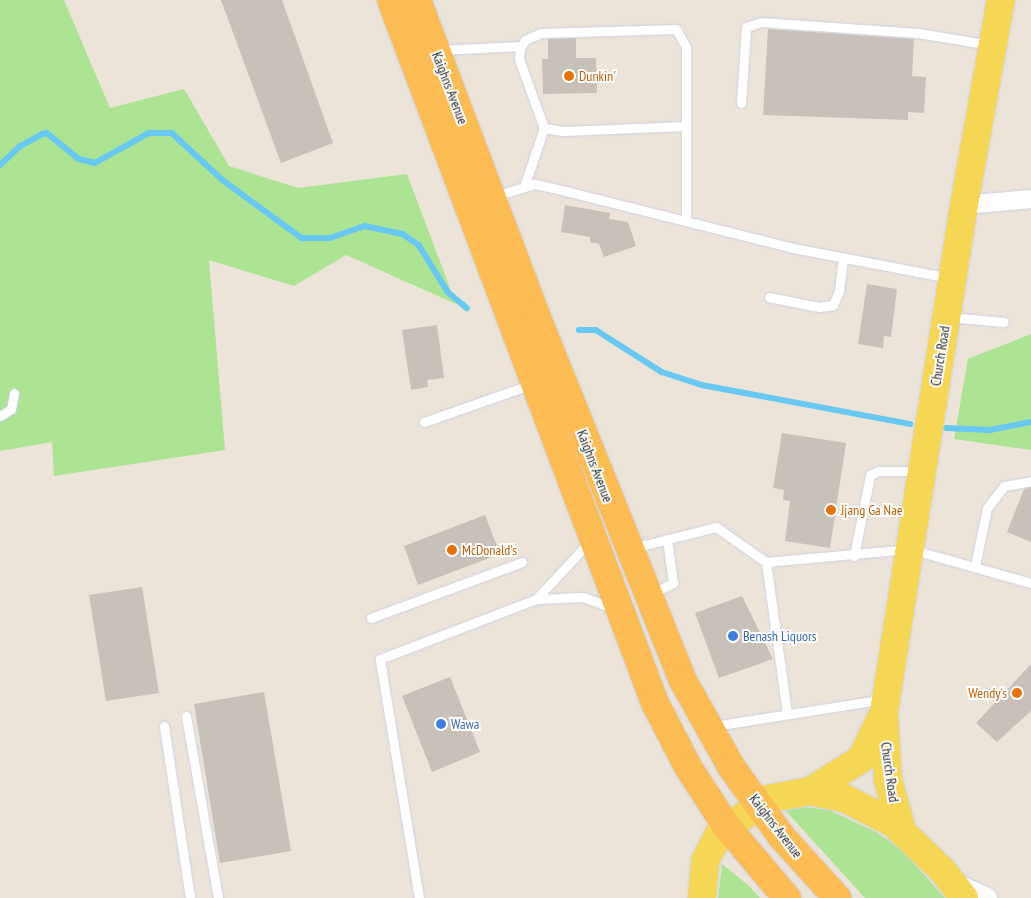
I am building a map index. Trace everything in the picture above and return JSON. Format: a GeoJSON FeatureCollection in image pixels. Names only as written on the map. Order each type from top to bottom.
{"type":"FeatureCollection","features":[{"type":"Feature","properties":{"kind":"highway","name":"Kaighns Avenue"},"geometry":{"type":"LineString","coordinates":[[391,0],[620,611],[668,731],[727,826],[787,898]]}},
{"type":"Feature","properties":{"kind":"highway","name":"Kaighns Avenue"},"geometry":{"type":"LineString","coordinates":[[417,0],[628,550],[706,728],[758,804],[837,898]]}},
{"type":"Feature","properties":{"kind":"main road","name":"Church Road"},"geometry":{"type":"LineString","coordinates":[[902,830],[888,780],[885,706],[964,205],[1001,0]]}},
{"type":"Feature","properties":{"kind":"main road","name":"Church Road"},"geometry":{"type":"LineString","coordinates":[[810,791],[861,759],[885,706]]}},
{"type":"Feature","properties":{"kind":"main road","name":"Church Road"},"geometry":{"type":"LineString","coordinates":[[700,896],[705,861],[727,826],[758,804],[785,793],[810,791],[855,803],[902,830],[959,890]]}},
{"type":"Feature","properties":{"kind":"street"},"geometry":{"type":"LineString","coordinates":[[964,205],[1031,199]]}},
{"type":"Feature","properties":{"kind":"street"},"geometry":{"type":"LineString","coordinates":[[959,890],[986,898]]}},
{"type":"Feature","properties":{"kind":"lane"},"geometry":{"type":"LineString","coordinates":[[741,103],[746,27],[761,22],[918,33],[994,45]]}},
{"type":"Feature","properties":{"kind":"lane"},"geometry":{"type":"LineString","coordinates":[[436,50],[522,46],[541,33],[676,29],[686,47],[686,219]]}},
{"type":"Feature","properties":{"kind":"lane"},"geometry":{"type":"LineString","coordinates":[[522,46],[519,59],[544,128],[524,187]]}},
{"type":"Feature","properties":{"kind":"lane"},"geometry":{"type":"LineString","coordinates":[[544,128],[563,131],[686,126]]}},
{"type":"Feature","properties":{"kind":"lane"},"geometry":{"type":"LineString","coordinates":[[491,197],[524,187],[553,188],[686,219],[724,232],[952,279]]}},
{"type":"Feature","properties":{"kind":"lane"},"geometry":{"type":"LineString","coordinates":[[769,296],[819,307],[833,305],[839,291],[843,258]]}},
{"type":"Feature","properties":{"kind":"lane"},"geometry":{"type":"LineString","coordinates":[[946,316],[1004,322]]}},
{"type":"Feature","properties":{"kind":"lane"},"geometry":{"type":"LineString","coordinates":[[424,422],[535,383]]}},
{"type":"Feature","properties":{"kind":"lane"},"geometry":{"type":"LineString","coordinates":[[0,416],[11,408],[14,393]]}},
{"type":"Feature","properties":{"kind":"lane"},"geometry":{"type":"LineString","coordinates":[[854,556],[870,475],[878,471],[922,472]]}},
{"type":"Feature","properties":{"kind":"lane"},"geometry":{"type":"LineString","coordinates":[[975,566],[987,508],[1004,486],[1031,481]]}},
{"type":"Feature","properties":{"kind":"lane"},"geometry":{"type":"LineString","coordinates":[[628,550],[716,527],[766,562],[854,556],[910,549],[1031,583]]}},
{"type":"Feature","properties":{"kind":"lane"},"geometry":{"type":"LineString","coordinates":[[536,599],[564,573],[593,537]]}},
{"type":"Feature","properties":{"kind":"lane"},"geometry":{"type":"LineString","coordinates":[[647,597],[673,582],[667,539]]}},
{"type":"Feature","properties":{"kind":"lane"},"geometry":{"type":"LineString","coordinates":[[371,618],[522,562]]}},
{"type":"Feature","properties":{"kind":"lane"},"geometry":{"type":"LineString","coordinates":[[766,562],[787,713]]}},
{"type":"Feature","properties":{"kind":"lane"},"geometry":{"type":"LineString","coordinates":[[419,898],[380,659],[536,599],[583,597],[620,611]]}},
{"type":"Feature","properties":{"kind":"lane"},"geometry":{"type":"LineString","coordinates":[[706,728],[787,713],[885,706]]}},
{"type":"Feature","properties":{"kind":"lane"},"geometry":{"type":"LineString","coordinates":[[186,716],[218,898]]}},
{"type":"Feature","properties":{"kind":"lane"},"geometry":{"type":"LineString","coordinates":[[164,726],[190,898]]}},
{"type":"Feature","properties":{"kind":"green space"},"geometry":{"type":"Polygon","coordinates":[[[0,0],[64,0],[110,108],[184,89],[229,166],[298,188],[407,174],[456,304],[346,255],[294,286],[209,260],[225,450],[54,476],[52,442],[0,451],[0,0]]]}},
{"type":"Feature","properties":{"kind":"green space"},"geometry":{"type":"Polygon","coordinates":[[[1031,334],[1031,450],[954,439],[968,359],[1031,334]]]}},
{"type":"Feature","properties":{"kind":"green space"},"geometry":{"type":"Polygon","coordinates":[[[805,807],[829,810],[876,832],[901,849],[945,898],[865,898],[785,810],[805,807]]]}},
{"type":"Feature","properties":{"kind":"green space"},"geometry":{"type":"Polygon","coordinates":[[[722,864],[748,885],[760,898],[718,898],[722,864]]]}},
{"type":"Feature","properties":{"kind":"building"},"geometry":{"type":"Polygon","coordinates":[[[221,0],[282,0],[333,143],[281,163],[221,0]]]}},
{"type":"Feature","properties":{"kind":"building"},"geometry":{"type":"Polygon","coordinates":[[[768,29],[914,39],[912,76],[926,77],[924,113],[908,112],[908,120],[763,115],[768,29]]]}},
{"type":"Feature","properties":{"kind":"building","name":"Dunkin'"},"geometry":{"type":"Polygon","coordinates":[[[576,38],[576,58],[596,58],[597,93],[543,94],[542,59],[548,59],[548,39],[576,38]]]}},
{"type":"Feature","properties":{"kind":"building"},"geometry":{"type":"Polygon","coordinates":[[[565,205],[610,213],[609,219],[628,222],[636,246],[604,257],[599,244],[590,242],[590,237],[561,232],[565,205]]]}},
{"type":"Feature","properties":{"kind":"building"},"geometry":{"type":"Polygon","coordinates":[[[867,284],[897,289],[891,337],[884,336],[883,348],[858,344],[867,284]]]}},
{"type":"Feature","properties":{"kind":"building"},"geometry":{"type":"Polygon","coordinates":[[[437,325],[444,378],[427,380],[428,387],[411,390],[402,330],[437,325]]]}},
{"type":"Feature","properties":{"kind":"building"},"geometry":{"type":"Polygon","coordinates":[[[782,433],[846,443],[830,548],[785,541],[790,501],[783,500],[784,490],[773,488],[782,433]]]}},
{"type":"Feature","properties":{"kind":"building"},"geometry":{"type":"Polygon","coordinates":[[[1031,487],[1031,542],[1007,532],[1024,489],[1031,487]]]}},
{"type":"Feature","properties":{"kind":"building","name":"McDonald's"},"geometry":{"type":"Polygon","coordinates":[[[485,515],[500,554],[418,585],[404,546],[485,515]]]}},
{"type":"Feature","properties":{"kind":"building"},"geometry":{"type":"Polygon","coordinates":[[[142,587],[159,693],[106,701],[89,595],[142,587]]]}},
{"type":"Feature","properties":{"kind":"building","name":"Benash Liquors"},"geometry":{"type":"Polygon","coordinates":[[[742,596],[773,659],[719,678],[695,613],[742,596]]]}},
{"type":"Feature","properties":{"kind":"building","name":"Wendy's"},"geometry":{"type":"Polygon","coordinates":[[[1031,664],[1031,711],[997,742],[976,723],[1031,664]]]}},
{"type":"Feature","properties":{"kind":"building","name":"Wawa"},"geometry":{"type":"Polygon","coordinates":[[[450,677],[480,752],[432,772],[402,696],[450,677]]]}},
{"type":"Feature","properties":{"kind":"building"},"geometry":{"type":"Polygon","coordinates":[[[264,692],[291,851],[220,863],[194,704],[264,692]]]}},
{"type":"Feature","properties":{"kind":"waterway"},"geometry":{"type":"LineString","coordinates":[[0,165],[19,147],[47,133],[79,159],[95,163],[149,133],[172,133],[224,181],[302,238],[330,238],[365,226],[403,234],[419,245],[448,292],[467,308]]}},
{"type":"Feature","properties":{"kind":"waterway"},"geometry":{"type":"LineString","coordinates":[[579,330],[596,330],[662,372],[702,385],[910,424]]}},
{"type":"Feature","properties":{"kind":"waterway"},"geometry":{"type":"LineString","coordinates":[[946,428],[990,430],[1031,422]]}},
{"type":"Feature","properties":{"kind":"place","name":"Dunkin'"},"geometry":{"type":"Point","coordinates":[569,76]}},
{"type":"Feature","properties":{"kind":"place","name":"Jjang Ga Nae"},"geometry":{"type":"Point","coordinates":[831,510]}},
{"type":"Feature","properties":{"kind":"place","name":"McDonald's"},"geometry":{"type":"Point","coordinates":[452,550]}},
{"type":"Feature","properties":{"kind":"place","name":"Benash Liquors"},"geometry":{"type":"Point","coordinates":[733,636]}},
{"type":"Feature","properties":{"kind":"place","name":"Wendy's"},"geometry":{"type":"Point","coordinates":[1017,693]}},
{"type":"Feature","properties":{"kind":"place","name":"Wawa"},"geometry":{"type":"Point","coordinates":[441,724]}}]}
